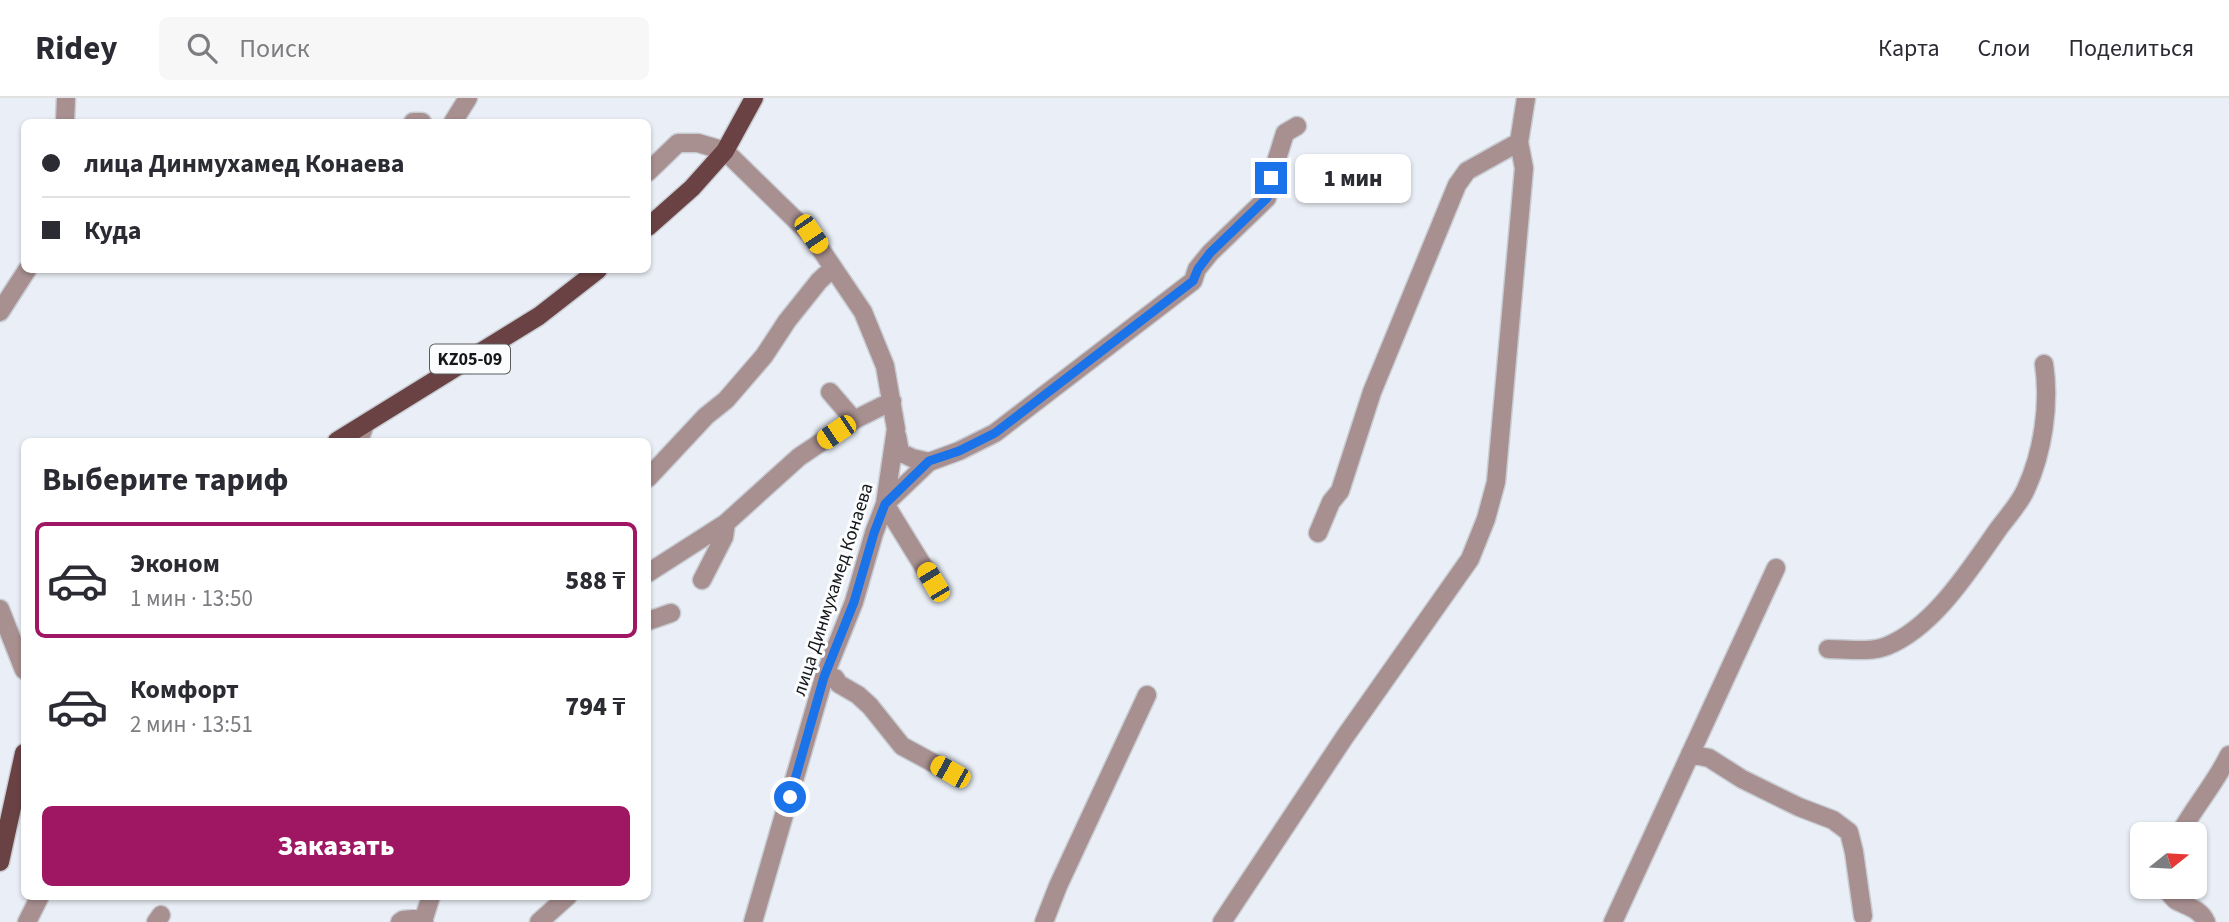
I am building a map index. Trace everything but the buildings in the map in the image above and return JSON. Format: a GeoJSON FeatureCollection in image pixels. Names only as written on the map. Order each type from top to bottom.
{"type":"FeatureCollection","features":[{"type":"Feature","properties":{"kind":"main road"},"geometry":{"type":"LineString","coordinates":[[651,225],[692,188],[725,151],[754,98]]}},
{"type":"Feature","properties":{"kind":"main road","name":"KZ05-09"},"geometry":{"type":"LineString","coordinates":[[362,433],[540,316],[594,273]]}},
{"type":"Feature","properties":{"kind":"main road"},"geometry":{"type":"LineString","coordinates":[[0,862],[21,767]]}},
{"type":"Feature","properties":{"kind":"street"},"geometry":{"type":"LineString","coordinates":[[65,119],[66,98]]}},
{"type":"Feature","properties":{"kind":"street"},"geometry":{"type":"LineString","coordinates":[[455,119],[468,98]]}},
{"type":"Feature","properties":{"kind":"street"},"geometry":{"type":"LineString","coordinates":[[1222,922],[1344,738],[1470,559],[1486,519],[1496,482],[1499,454],[1524,168],[1520,142],[1526,98]]}},
{"type":"Feature","properties":{"kind":"street"},"geometry":{"type":"LineString","coordinates":[[933,582],[885,504],[929,461],[959,451],[995,433],[1193,281],[1210,253],[1267,198],[1285,133],[1297,126]]}},
{"type":"Feature","properties":{"kind":"street"},"geometry":{"type":"LineString","coordinates":[[1318,533],[1331,502],[1340,491],[1373,391],[1457,185],[1466,172],[1520,142]]}},
{"type":"Feature","properties":{"kind":"street"},"geometry":{"type":"LineString","coordinates":[[651,169],[678,143],[698,143],[725,151]]}},
{"type":"Feature","properties":{"kind":"street","name":"лица Динмухамед Конаева"},"geometry":{"type":"LineString","coordinates":[[725,151],[811,234],[863,312],[885,366],[896,429],[885,504],[854,602],[824,677],[753,922]]}},
{"type":"Feature","properties":{"kind":"street"},"geometry":{"type":"LineString","coordinates":[[651,475],[705,416],[726,400],[764,356],[787,321],[819,281],[833,268]]}},
{"type":"Feature","properties":{"kind":"street"},"geometry":{"type":"LineString","coordinates":[[0,312],[25,273]]}},
{"type":"Feature","properties":{"kind":"street"},"geometry":{"type":"LineString","coordinates":[[1829,649],[1884,648],[1911,634],[1949,597],[2025,492],[2035,466],[2044,421],[2044,364]]}},
{"type":"Feature","properties":{"kind":"street"},"geometry":{"type":"LineString","coordinates":[[830,392],[855,420]]}},
{"type":"Feature","properties":{"kind":"street"},"geometry":{"type":"LineString","coordinates":[[651,571],[726,523],[799,457],[855,420],[892,401]]}},
{"type":"Feature","properties":{"kind":"street"},"geometry":{"type":"LineString","coordinates":[[896,429],[900,452],[912,458],[929,461]]}},
{"type":"Feature","properties":{"kind":"street"},"geometry":{"type":"LineString","coordinates":[[702,580],[724,537],[726,523]]}},
{"type":"Feature","properties":{"kind":"street"},"geometry":{"type":"LineString","coordinates":[[1613,922],[1776,568]]}},
{"type":"Feature","properties":{"kind":"street"},"geometry":{"type":"LineString","coordinates":[[0,609],[21,662]]}},
{"type":"Feature","properties":{"kind":"street"},"geometry":{"type":"LineString","coordinates":[[651,620],[671,613]]}},
{"type":"Feature","properties":{"kind":"street"},"geometry":{"type":"LineString","coordinates":[[824,677],[835,678],[839,684],[858,695],[902,746],[950,772]]}},
{"type":"Feature","properties":{"kind":"street"},"geometry":{"type":"LineString","coordinates":[[1044,922],[1058,886],[1147,695]]}},
{"type":"Feature","properties":{"kind":"street"},"geometry":{"type":"LineString","coordinates":[[1690,754],[1709,758],[1742,779],[1799,807],[1833,820],[1849,832],[1863,916]]}},
{"type":"Feature","properties":{"kind":"street"},"geometry":{"type":"LineString","coordinates":[[2186,822],[2211,788],[2229,755]]}},
{"type":"Feature","properties":{"kind":"street"},"geometry":{"type":"LineString","coordinates":[[27,922],[38,900]]}},
{"type":"Feature","properties":{"kind":"street"},"geometry":{"type":"LineString","coordinates":[[400,922],[424,920],[430,900]]}},
{"type":"Feature","properties":{"kind":"street"},"geometry":{"type":"LineString","coordinates":[[539,922],[564,900]]}},
{"type":"Feature","properties":{"kind":"street"},"geometry":{"type":"LineString","coordinates":[[2177,900],[2189,905],[2204,917],[2206,922]]}},
{"type":"Feature","properties":{"kind":"route"},"geometry":{"type":"LineString","coordinates":[[790,797],[824,677],[854,602],[885,504],[929,461],[959,451],[995,433],[1193,281],[1210,253],[1267,198],[1271,178]]}}]}
